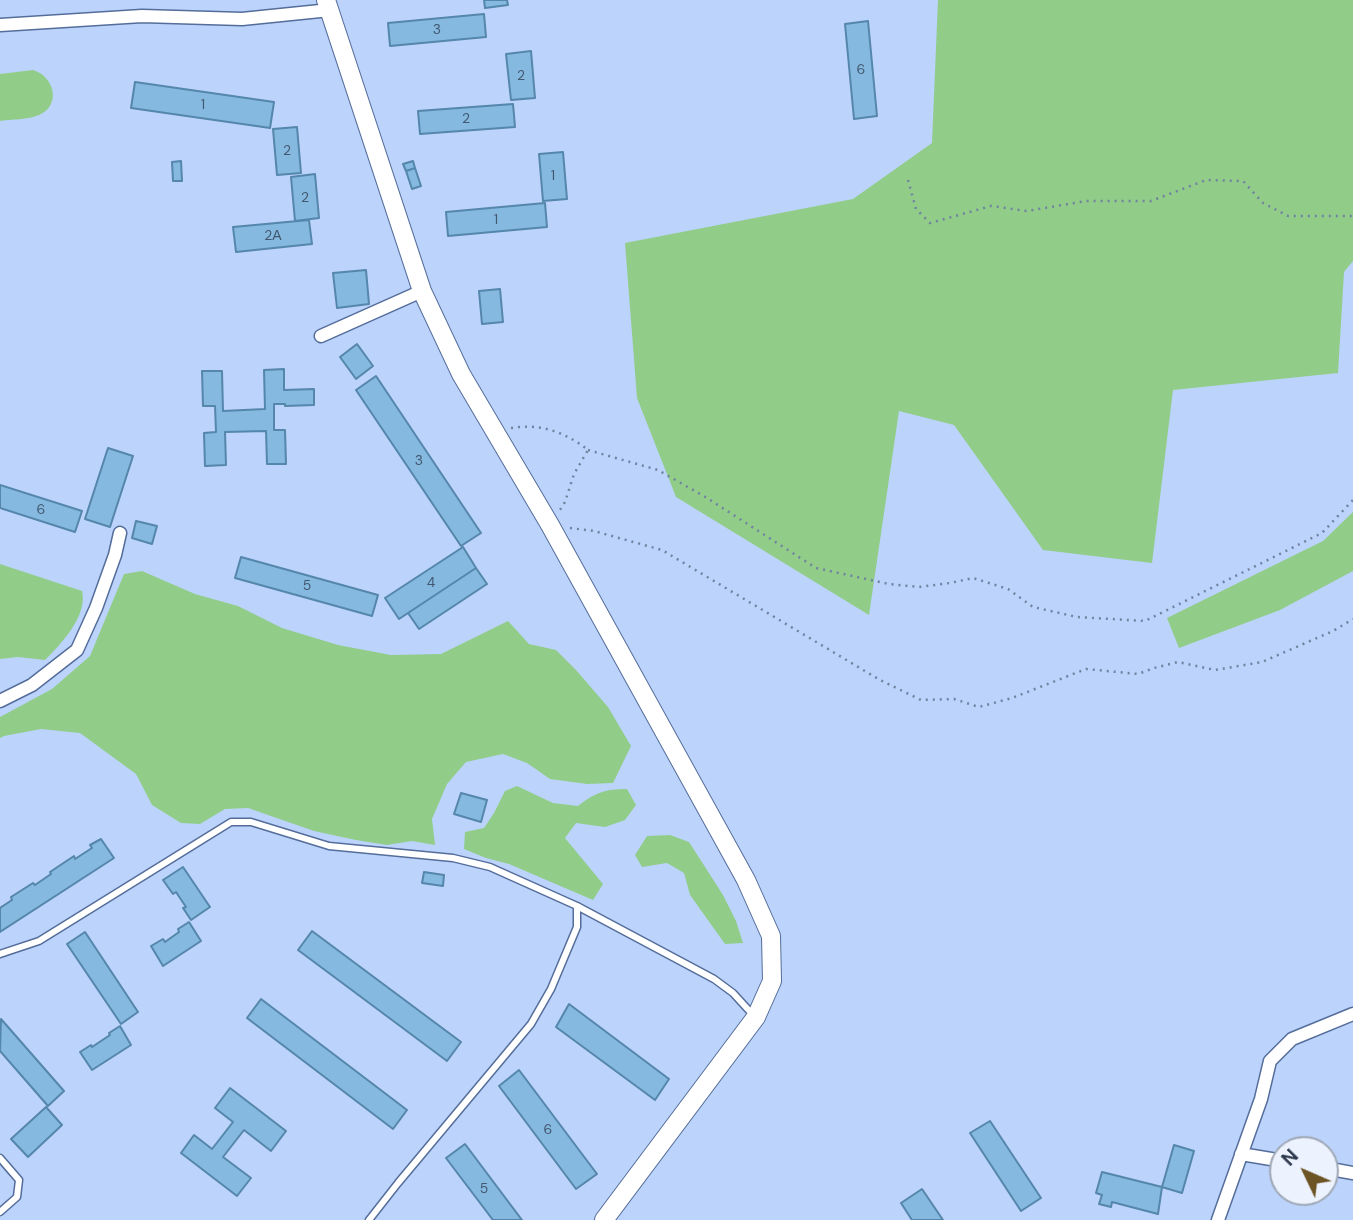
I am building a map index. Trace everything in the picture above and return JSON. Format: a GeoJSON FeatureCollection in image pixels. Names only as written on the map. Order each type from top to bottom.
{"type":"FeatureCollection","features":[{"type":"Feature","properties":{"kind":"street"},"geometry":{"type":"LineString","coordinates":[[0,25],[142,16],[242,19],[328,5],[422,291],[461,374],[550,525],[746,880],[771,936],[772,981],[756,1017],[604,1220]]}},
{"type":"Feature","properties":{"kind":"street"},"geometry":{"type":"LineString","coordinates":[[321,336],[422,291]]}},
{"type":"Feature","properties":{"kind":"street"},"geometry":{"type":"LineString","coordinates":[[0,701],[32,685],[78,650],[96,608],[120,533]]}},
{"type":"Feature","properties":{"kind":"street"},"geometry":{"type":"LineString","coordinates":[[1218,1220],[1261,1100],[1270,1061],[1292,1039],[1353,1014]]}},
{"type":"Feature","properties":{"kind":"street"},"geometry":{"type":"LineString","coordinates":[[1241,1154],[1269,1159]]}},
{"type":"Feature","properties":{"kind":"lane"},"geometry":{"type":"LineString","coordinates":[[0,954],[39,941],[231,822],[251,822],[329,846],[453,858],[490,867],[576,906],[714,979],[733,993],[756,1017]]}},
{"type":"Feature","properties":{"kind":"lane"},"geometry":{"type":"LineString","coordinates":[[369,1220],[531,1024],[551,989],[577,927],[576,906]]}},
{"type":"Feature","properties":{"kind":"lane"},"geometry":{"type":"LineString","coordinates":[[0,1158],[19,1180],[17,1197],[0,1212]]}},
{"type":"Feature","properties":{"kind":"path"},"geometry":{"type":"LineString","coordinates":[[908,180],[916,209],[930,223],[991,206],[1027,211],[1086,201],[1151,201],[1206,180],[1243,181],[1263,203],[1288,216],[1353,216]]}},
{"type":"Feature","properties":{"kind":"path"},"geometry":{"type":"LineString","coordinates":[[494,430],[526,425],[551,429],[574,439],[588,450],[658,470],[816,568],[889,584],[919,587],[973,578],[1008,589],[1033,607],[1077,617],[1145,621],[1322,533],[1353,500]]}},
{"type":"Feature","properties":{"kind":"path"},"geometry":{"type":"LineString","coordinates":[[588,450],[575,474],[565,502],[550,525],[594,531],[662,550],[880,680],[921,700],[954,699],[979,707],[1012,698],[1086,669],[1138,674],[1178,663],[1215,670],[1262,662],[1333,631],[1353,619]]}},
{"type":"Feature","properties":{"kind":"green space"},"geometry":{"type":"Polygon","coordinates":[[[938,0],[1353,0],[1353,261],[1344,272],[1338,373],[1173,390],[1152,563],[1043,550],[954,425],[899,411],[869,615],[676,497],[637,398],[625,243],[853,199],[932,143],[938,0]]]}},
{"type":"Feature","properties":{"kind":"green space"},"geometry":{"type":"Polygon","coordinates":[[[33,70],[40,73],[50,84],[53,98],[51,105],[35,117],[0,121],[0,74],[33,70]]]}},
{"type":"Feature","properties":{"kind":"green space"},"geometry":{"type":"Polygon","coordinates":[[[1353,512],[1353,571],[1280,610],[1179,648],[1167,618],[1323,541],[1353,512]]]}},
{"type":"Feature","properties":{"kind":"green space"},"geometry":{"type":"Polygon","coordinates":[[[0,564],[82,591],[83,600],[77,619],[66,637],[45,660],[18,657],[0,659],[0,564]]]}},
{"type":"Feature","properties":{"kind":"green space"},"geometry":{"type":"Polygon","coordinates":[[[142,571],[195,594],[238,606],[282,628],[338,645],[391,655],[441,654],[508,621],[529,644],[556,650],[576,670],[608,707],[631,746],[613,783],[587,784],[550,779],[527,763],[503,754],[466,762],[447,784],[432,819],[435,845],[412,841],[387,845],[356,840],[314,831],[248,808],[225,809],[200,824],[181,823],[152,805],[136,774],[80,733],[41,729],[0,738],[0,717],[52,689],[90,656],[124,574],[142,571]]]}},
{"type":"Feature","properties":{"kind":"green space"},"geometry":{"type":"Polygon","coordinates":[[[517,786],[553,803],[578,806],[600,793],[627,789],[636,805],[625,820],[605,827],[576,823],[565,838],[603,884],[593,900],[509,864],[464,849],[465,832],[484,828],[505,791],[517,786]]]}},
{"type":"Feature","properties":{"kind":"green space"},"geometry":{"type":"Polygon","coordinates":[[[670,835],[689,842],[723,895],[743,943],[725,944],[690,895],[684,873],[667,863],[642,867],[635,855],[647,836],[670,835]]]}},
{"type":"Feature","properties":{"kind":"building"},"geometry":{"type":"Polygon","coordinates":[[[484,0],[507,0],[508,5],[485,8],[484,0]]]}},
{"type":"Feature","properties":{"kind":"building"},"geometry":{"type":"Polygon","coordinates":[[[484,14],[486,37],[390,46],[388,23],[484,14]]]}},
{"type":"Feature","properties":{"kind":"building"},"geometry":{"type":"Polygon","coordinates":[[[868,21],[877,116],[854,119],[845,24],[868,21]]]}},
{"type":"Feature","properties":{"kind":"building"},"geometry":{"type":"Polygon","coordinates":[[[531,51],[535,98],[511,100],[506,54],[531,51]]]}},
{"type":"Feature","properties":{"kind":"building"},"geometry":{"type":"Polygon","coordinates":[[[135,82],[274,102],[270,128],[131,108],[135,82]]]}},
{"type":"Feature","properties":{"kind":"building"},"geometry":{"type":"Polygon","coordinates":[[[513,104],[515,127],[420,134],[418,111],[513,104]]]}},
{"type":"Feature","properties":{"kind":"building"},"geometry":{"type":"Polygon","coordinates":[[[297,127],[301,173],[277,175],[273,129],[297,127]]]}},
{"type":"Feature","properties":{"kind":"building"},"geometry":{"type":"Polygon","coordinates":[[[563,152],[567,199],[543,201],[539,154],[563,152]]]}},
{"type":"Feature","properties":{"kind":"building"},"geometry":{"type":"Polygon","coordinates":[[[181,161],[182,181],[173,181],[172,162],[181,161]]]}},
{"type":"Feature","properties":{"kind":"building"},"geometry":{"type":"Polygon","coordinates":[[[413,161],[415,168],[406,171],[403,164],[413,161]]]}},
{"type":"Feature","properties":{"kind":"building"},"geometry":{"type":"Polygon","coordinates":[[[415,168],[421,186],[412,189],[406,171],[415,168]]]}},
{"type":"Feature","properties":{"kind":"building"},"geometry":{"type":"Polygon","coordinates":[[[315,174],[319,218],[295,221],[291,177],[315,174]]]}},
{"type":"Feature","properties":{"kind":"building"},"geometry":{"type":"Polygon","coordinates":[[[545,203],[547,227],[448,236],[446,212],[545,203]]]}},
{"type":"Feature","properties":{"kind":"building"},"geometry":{"type":"Polygon","coordinates":[[[309,220],[312,244],[236,252],[233,227],[309,220]]]}},
{"type":"Feature","properties":{"kind":"building"},"geometry":{"type":"Polygon","coordinates":[[[366,270],[369,304],[337,308],[333,273],[366,270]]]}},
{"type":"Feature","properties":{"kind":"building"},"geometry":{"type":"Polygon","coordinates":[[[500,289],[503,322],[482,324],[479,291],[500,289]]]}},
{"type":"Feature","properties":{"kind":"building"},"geometry":{"type":"Polygon","coordinates":[[[357,344],[373,366],[356,379],[340,357],[357,344]]]}},
{"type":"Feature","properties":{"kind":"building"},"geometry":{"type":"Polygon","coordinates":[[[284,369],[284,390],[314,389],[314,405],[274,404],[274,430],[285,430],[286,464],[267,464],[266,431],[225,432],[226,465],[205,466],[204,433],[216,432],[215,406],[203,406],[202,371],[222,371],[223,411],[265,409],[264,370],[284,369]]]}},
{"type":"Feature","properties":{"kind":"building"},"geometry":{"type":"Polygon","coordinates":[[[376,376],[481,533],[461,546],[356,390],[376,376]]]}},
{"type":"Feature","properties":{"kind":"building"},"geometry":{"type":"Polygon","coordinates":[[[108,448],[133,456],[110,527],[85,519],[108,448]]]}},
{"type":"Feature","properties":{"kind":"building"},"geometry":{"type":"Polygon","coordinates":[[[0,485],[82,511],[75,532],[0,508],[0,485]]]}},
{"type":"Feature","properties":{"kind":"building"},"geometry":{"type":"Polygon","coordinates":[[[136,521],[157,526],[152,544],[132,538],[136,521]]]}},
{"type":"Feature","properties":{"kind":"building"},"geometry":{"type":"Polygon","coordinates":[[[463,547],[476,568],[399,619],[385,598],[463,547]]]}},
{"type":"Feature","properties":{"kind":"building"},"geometry":{"type":"Polygon","coordinates":[[[241,557],[378,595],[372,616],[235,578],[241,557]]]}},
{"type":"Feature","properties":{"kind":"building"},"geometry":{"type":"Polygon","coordinates":[[[476,568],[487,584],[419,629],[408,613],[476,568]]]}},
{"type":"Feature","properties":{"kind":"building"},"geometry":{"type":"Polygon","coordinates":[[[461,793],[487,800],[481,822],[454,814],[461,793]]]}},
{"type":"Feature","properties":{"kind":"building"},"geometry":{"type":"Polygon","coordinates":[[[101,839],[114,858],[0,932],[0,908],[12,900],[11,897],[33,883],[35,885],[74,856],[75,859],[92,848],[90,845],[101,839]]]}},
{"type":"Feature","properties":{"kind":"building"},"geometry":{"type":"Polygon","coordinates":[[[183,867],[210,907],[191,920],[176,892],[173,894],[163,880],[183,867]]]}},
{"type":"Feature","properties":{"kind":"building"},"geometry":{"type":"Polygon","coordinates":[[[424,872],[444,875],[443,886],[422,883],[424,872]]]}},
{"type":"Feature","properties":{"kind":"building"},"geometry":{"type":"Polygon","coordinates":[[[189,922],[201,941],[163,966],[151,946],[163,939],[165,942],[189,922]]]}},
{"type":"Feature","properties":{"kind":"building"},"geometry":{"type":"Polygon","coordinates":[[[312,931],[461,1042],[447,1061],[298,950],[312,931]]]}},
{"type":"Feature","properties":{"kind":"building"},"geometry":{"type":"Polygon","coordinates":[[[85,932],[138,1012],[121,1024],[67,944],[85,932]]]}},
{"type":"Feature","properties":{"kind":"building"},"geometry":{"type":"Polygon","coordinates":[[[261,999],[407,1110],[393,1129],[247,1018],[261,999]]]}},
{"type":"Feature","properties":{"kind":"building"},"geometry":{"type":"Polygon","coordinates":[[[569,1004],[669,1079],[655,1100],[556,1027],[569,1004]]]}},
{"type":"Feature","properties":{"kind":"building"},"geometry":{"type":"Polygon","coordinates":[[[1,1019],[64,1091],[48,1106],[0,1051],[1,1019]]]}},
{"type":"Feature","properties":{"kind":"building"},"geometry":{"type":"Polygon","coordinates":[[[120,1026],[131,1045],[92,1070],[80,1052],[91,1045],[92,1047],[120,1026]]]}},
{"type":"Feature","properties":{"kind":"building"},"geometry":{"type":"Polygon","coordinates":[[[519,1070],[597,1174],[576,1189],[499,1086],[519,1070]]]}},
{"type":"Feature","properties":{"kind":"building"},"geometry":{"type":"Polygon","coordinates":[[[230,1088],[286,1131],[271,1151],[244,1130],[223,1157],[251,1178],[237,1196],[181,1153],[194,1135],[212,1149],[233,1122],[215,1108],[230,1088]]]}},
{"type":"Feature","properties":{"kind":"building"},"geometry":{"type":"Polygon","coordinates":[[[46,1107],[62,1125],[28,1157],[11,1139],[46,1107]]]}},
{"type":"Feature","properties":{"kind":"building"},"geometry":{"type":"Polygon","coordinates":[[[990,1121],[1041,1198],[1021,1211],[970,1133],[990,1121]]]}},
{"type":"Feature","properties":{"kind":"building"},"geometry":{"type":"Polygon","coordinates":[[[465,1144],[522,1220],[493,1220],[446,1158],[465,1144]]]}},
{"type":"Feature","properties":{"kind":"building"},"geometry":{"type":"Polygon","coordinates":[[[1174,1145],[1194,1151],[1182,1193],[1162,1187],[1174,1145]]]}},
{"type":"Feature","properties":{"kind":"building"},"geometry":{"type":"Polygon","coordinates":[[[1102,1172],[1162,1187],[1158,1214],[1112,1202],[1111,1207],[1099,1204],[1102,1195],[1096,1193],[1102,1172]]]}},
{"type":"Feature","properties":{"kind":"building"},"geometry":{"type":"Polygon","coordinates":[[[922,1189],[943,1220],[912,1220],[901,1203],[922,1189]]]}}]}
